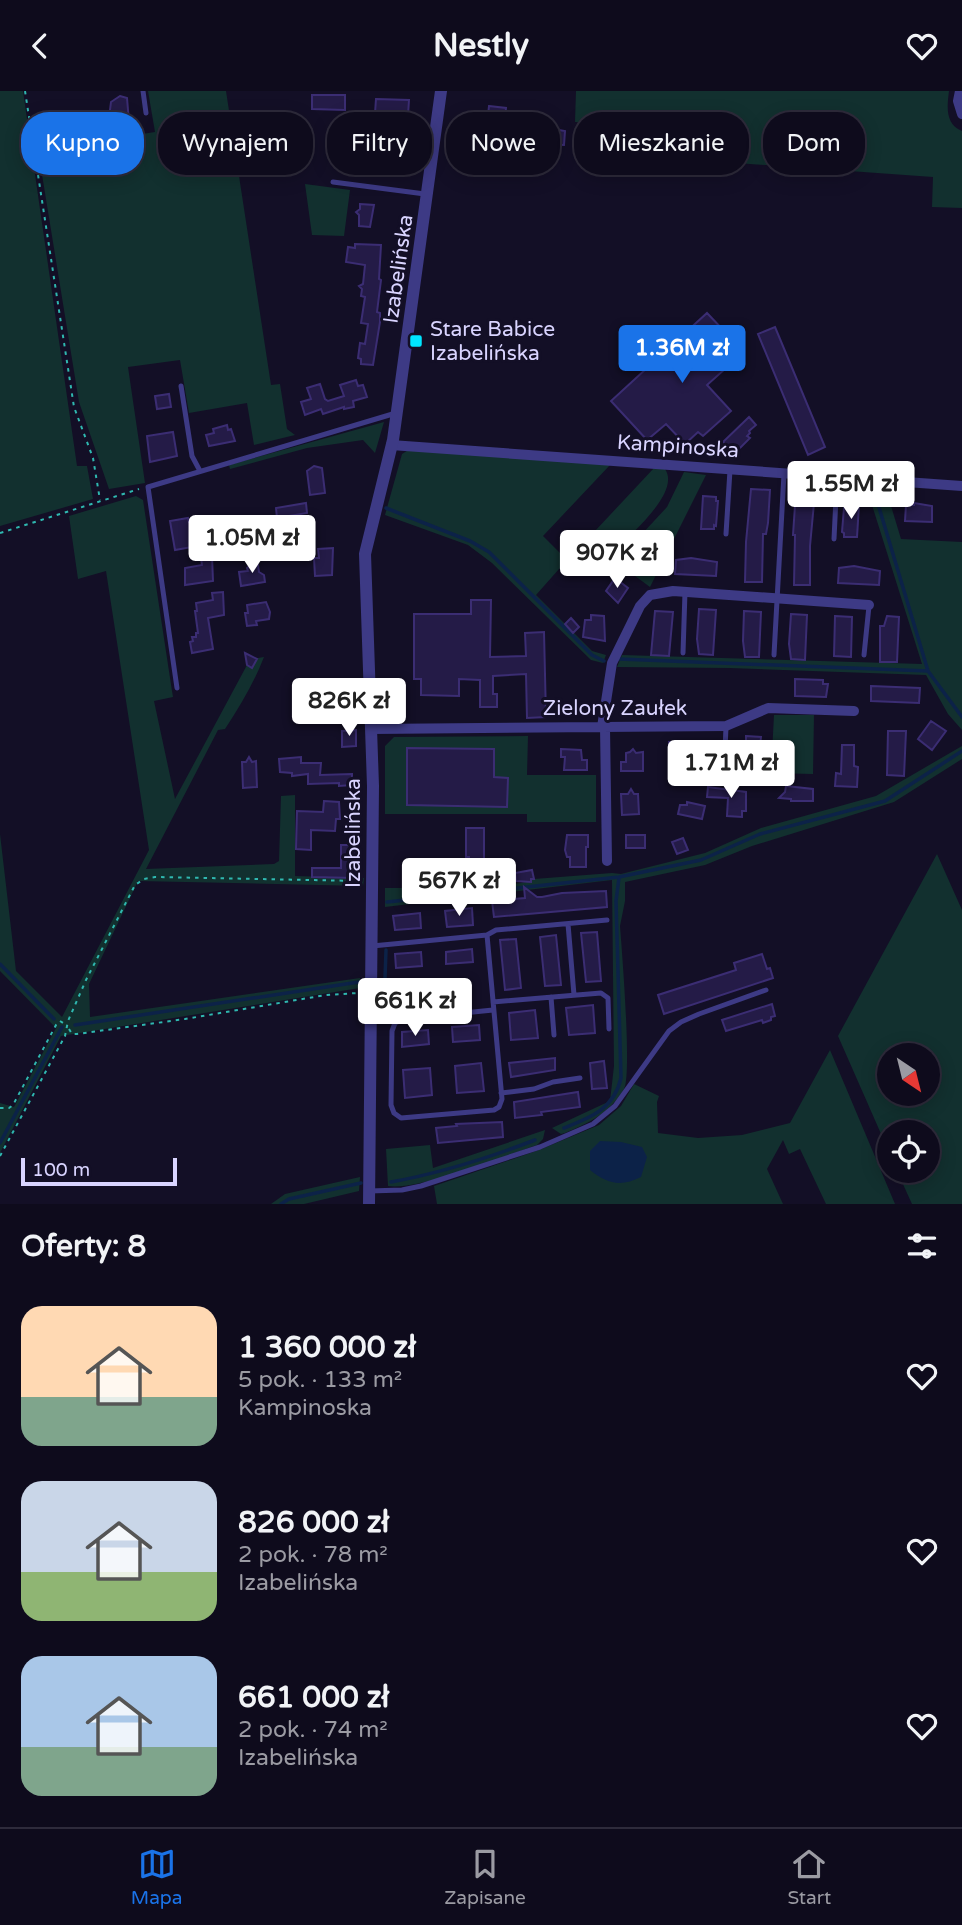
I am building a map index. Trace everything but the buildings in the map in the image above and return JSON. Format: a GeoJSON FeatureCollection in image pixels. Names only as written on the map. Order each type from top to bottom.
{"type":"FeatureCollection","features":[{"type":"Feature","properties":{"kind":"street","name":"Izabelińska"},"geometry":{"type":"LineString","coordinates":[[369,1197],[372,882],[371,729],[365,554],[397,413],[441,91]]}},
{"type":"Feature","properties":{"kind":"street"},"geometry":{"type":"LineString","coordinates":[[960,91],[958,101],[962,114]]}},
{"type":"Feature","properties":{"kind":"street","name":"Kampinoska"},"geometry":{"type":"LineString","coordinates":[[391,445],[962,487]]}},
{"type":"Feature","properties":{"kind":"street"},"geometry":{"type":"LineString","coordinates":[[607,861],[604,727],[612,663],[640,605],[650,595],[657,592],[685,592],[869,605]]}},
{"type":"Feature","properties":{"kind":"street","name":"Zielony Zaułek"},"geometry":{"type":"LineString","coordinates":[[371,729],[726,726],[768,708],[854,711]]}},
{"type":"Feature","properties":{"kind":"lane"},"geometry":{"type":"LineString","coordinates":[[143,91],[146,113]]}},
{"type":"Feature","properties":{"kind":"lane"},"geometry":{"type":"LineString","coordinates":[[333,182],[428,195]]}},
{"type":"Feature","properties":{"kind":"lane"},"geometry":{"type":"LineString","coordinates":[[181,386],[192,456],[200,471]]}},
{"type":"Feature","properties":{"kind":"lane"},"geometry":{"type":"LineString","coordinates":[[177,688],[148,487],[397,413]]}},
{"type":"Feature","properties":{"kind":"lane"},"geometry":{"type":"LineString","coordinates":[[726,534],[730,470]]}},
{"type":"Feature","properties":{"kind":"lane"},"geometry":{"type":"LineString","coordinates":[[774,655],[784,474]]}},
{"type":"Feature","properties":{"kind":"lane"},"geometry":{"type":"LineString","coordinates":[[834,539],[837,477]]}},
{"type":"Feature","properties":{"kind":"lane"},"geometry":{"type":"LineString","coordinates":[[683,653],[685,592]]}},
{"type":"Feature","properties":{"kind":"lane"},"geometry":{"type":"LineString","coordinates":[[864,655],[869,605]]}},
{"type":"Feature","properties":{"kind":"lane"},"geometry":{"type":"LineString","coordinates":[[724,777],[726,726]]}},
{"type":"Feature","properties":{"kind":"lane"},"geometry":{"type":"LineString","coordinates":[[372,946],[487,935],[496,930],[607,920]]}},
{"type":"Feature","properties":{"kind":"lane"},"geometry":{"type":"LineString","coordinates":[[568,924],[574,995]]}},
{"type":"Feature","properties":{"kind":"lane"},"geometry":{"type":"LineString","coordinates":[[487,935],[501,1093],[500,1104],[494,1110],[401,1118],[394,1113],[391,1105],[392,1031],[395,1023],[404,1019],[493,1010]]}},
{"type":"Feature","properties":{"kind":"lane"},"geometry":{"type":"LineString","coordinates":[[369,1197],[421,1186],[540,1147],[593,1123],[615,1106],[660,1041],[675,1027],[699,1014],[766,990]]}},
{"type":"Feature","properties":{"kind":"lane"},"geometry":{"type":"LineString","coordinates":[[492,1002],[606,994],[609,1029]]}},
{"type":"Feature","properties":{"kind":"lane"},"geometry":{"type":"LineString","coordinates":[[551,997],[554,1035]]}},
{"type":"Feature","properties":{"kind":"lane"},"geometry":{"type":"LineString","coordinates":[[501,1093],[534,1089],[554,1081],[580,1078]]}},
{"type":"Feature","properties":{"kind":"path"},"geometry":{"type":"LineString","coordinates":[[25,91],[74,407],[93,458],[100,501]]}},
{"type":"Feature","properties":{"kind":"path"},"geometry":{"type":"LineString","coordinates":[[0,533],[148,487]]}},
{"type":"Feature","properties":{"kind":"path"},"geometry":{"type":"LineString","coordinates":[[0,1156],[65,1036],[68,1020],[86,980],[135,885],[144,879],[155,877],[372,882]]}},
{"type":"Feature","properties":{"kind":"path"},"geometry":{"type":"LineString","coordinates":[[0,1108],[9,1108],[55,1025],[60,1021],[72,1034],[78,1034],[326,995],[372,993]]}},
{"type":"Feature","properties":{"kind":"green space"},"geometry":{"type":"Polygon","coordinates":[[[0,91],[23,91],[26,112],[21,112],[21,175],[35,175],[77,466],[87,466],[93,499],[0,526],[0,91]]]}},
{"type":"Feature","properties":{"kind":"green space"},"geometry":{"type":"Polygon","coordinates":[[[148,91],[226,91],[229,112],[158,112],[158,175],[239,175],[271,385],[280,384],[287,429],[295,435],[254,445],[247,403],[189,413],[180,360],[128,367],[145,483],[109,489],[79,402],[42,175],[144,175],[144,134],[155,132],[148,91]]]}},
{"type":"Feature","properties":{"kind":"green space"},"geometry":{"type":"Polygon","coordinates":[[[576,91],[949,91],[950,119],[956,128],[962,131],[962,208],[932,207],[933,177],[865,172],[865,112],[763,112],[763,165],[749,164],[749,112],[575,112],[576,91]]]}},
{"type":"Feature","properties":{"kind":"green space"},"geometry":{"type":"Polygon","coordinates":[[[305,184],[350,190],[344,236],[312,235],[305,184]]]}},
{"type":"Feature","properties":{"kind":"green space"},"geometry":{"type":"Polygon","coordinates":[[[384,422],[375,453],[363,440],[307,448],[230,469],[229,465],[384,422]]]}},
{"type":"Feature","properties":{"kind":"green space"},"geometry":{"type":"Polygon","coordinates":[[[410,449],[610,465],[543,536],[567,560],[536,595],[592,651],[606,655],[603,663],[591,660],[492,563],[468,545],[385,515],[402,454],[410,449]]]}},
{"type":"Feature","properties":{"kind":"green space"},"geometry":{"type":"Polygon","coordinates":[[[654,468],[665,469],[668,478],[666,489],[652,512],[615,550],[595,531],[654,468]]]}},
{"type":"Feature","properties":{"kind":"green space"},"geometry":{"type":"Polygon","coordinates":[[[684,472],[706,475],[650,587],[616,562],[667,507],[684,472]]]}},
{"type":"Feature","properties":{"kind":"green space"},"geometry":{"type":"Polygon","coordinates":[[[866,486],[885,486],[901,539],[962,542],[962,730],[948,714],[926,675],[617,667],[622,655],[922,664],[866,486]]]}},
{"type":"Feature","properties":{"kind":"green space"},"geometry":{"type":"Polygon","coordinates":[[[136,496],[143,500],[173,697],[154,701],[175,799],[247,665],[252,667],[258,658],[264,657],[231,720],[225,729],[218,730],[146,869],[274,864],[279,861],[281,796],[295,795],[295,876],[364,878],[363,886],[138,881],[89,984],[90,1017],[360,978],[360,988],[61,1036],[0,1153],[0,1103],[14,1107],[56,1028],[0,971],[0,834],[16,971],[62,1017],[149,850],[106,571],[78,579],[69,516],[136,496]]]}},
{"type":"Feature","properties":{"kind":"green space"},"geometry":{"type":"Polygon","coordinates":[[[774,715],[814,715],[813,774],[771,773],[774,715]]]}},
{"type":"Feature","properties":{"kind":"green space"},"geometry":{"type":"Polygon","coordinates":[[[528,736],[527,775],[596,775],[596,822],[527,822],[527,814],[385,814],[385,746],[394,737],[528,736]]]}},
{"type":"Feature","properties":{"kind":"green space"},"geometry":{"type":"Polygon","coordinates":[[[962,746],[962,759],[894,802],[752,846],[705,865],[625,882],[625,901],[620,926],[627,1038],[624,1089],[612,1105],[598,1116],[565,1133],[561,1134],[552,1128],[610,1101],[614,1066],[612,880],[385,907],[385,888],[509,885],[534,879],[621,874],[705,853],[761,828],[876,796],[962,746]]]}},
{"type":"Feature","properties":{"kind":"green space"},"geometry":{"type":"Polygon","coordinates":[[[937,854],[962,910],[962,1204],[912,1204],[902,1183],[940,1183],[940,1120],[877,1120],[877,1125],[838,1036],[937,854]]]}},
{"type":"Feature","properties":{"kind":"green space"},"geometry":{"type":"Polygon","coordinates":[[[830,1050],[877,1161],[877,1183],[886,1183],[895,1204],[826,1204],[800,1149],[789,1154],[783,1140],[767,1169],[783,1204],[437,1204],[434,1186],[539,1150],[599,1125],[621,1106],[634,1084],[659,1096],[658,1133],[698,1138],[742,1135],[790,1123],[830,1050]]]}},
{"type":"Feature","properties":{"kind":"green space"},"geometry":{"type":"Polygon","coordinates":[[[545,1130],[543,1139],[537,1145],[504,1157],[419,1183],[388,1186],[386,1149],[430,1145],[433,1168],[545,1130]]]}},
{"type":"Feature","properties":{"kind":"green space"},"geometry":{"type":"Polygon","coordinates":[[[360,1177],[359,1191],[304,1204],[271,1204],[285,1194],[360,1177]]]}},
{"type":"Feature","properties":{"kind":"water"},"geometry":{"type":"Polygon","coordinates":[[[600,1141],[642,1147],[647,1157],[641,1177],[614,1183],[590,1170],[590,1151],[600,1141]]]}},
{"type":"Feature","properties":{"kind":"waterway"},"geometry":{"type":"LineString","coordinates":[[875,494],[928,671],[962,717]]}},
{"type":"Feature","properties":{"kind":"waterway"},"geometry":{"type":"LineString","coordinates":[[386,508],[470,541],[489,552],[592,655],[604,661]]}},
{"type":"Feature","properties":{"kind":"waterway"},"geometry":{"type":"LineString","coordinates":[[619,659],[928,671]]}},
{"type":"Feature","properties":{"kind":"waterway"},"geometry":{"type":"LineString","coordinates":[[387,902],[619,877],[701,860],[760,834],[885,801],[962,751]]}},
{"type":"Feature","properties":{"kind":"waterway"},"geometry":{"type":"LineString","coordinates":[[564,1128],[592,1116],[607,1105],[618,1089],[621,1078],[616,901],[619,878]]}},
{"type":"Feature","properties":{"kind":"waterway"},"geometry":{"type":"LineString","coordinates":[[385,978],[386,950]]}},
{"type":"Feature","properties":{"kind":"waterway"},"geometry":{"type":"LineString","coordinates":[[0,964],[54,1019]]}},
{"type":"Feature","properties":{"kind":"waterway"},"geometry":{"type":"LineString","coordinates":[[75,1025],[359,982]]}},
{"type":"Feature","properties":{"kind":"waterway"},"geometry":{"type":"LineString","coordinates":[[0,1143],[62,1027]]}},
{"type":"Feature","properties":{"kind":"waterway"},"geometry":{"type":"LineString","coordinates":[[391,1182],[464,1164],[535,1140]]}},
{"type":"Feature","properties":{"kind":"waterway"},"geometry":{"type":"LineString","coordinates":[[281,1204],[289,1199],[361,1183]]}},
{"type":"Feature","properties":{"kind":"place","name":"Stare Babice Izabelińska"},"geometry":{"type":"Point","coordinates":[416,341]}}]}
